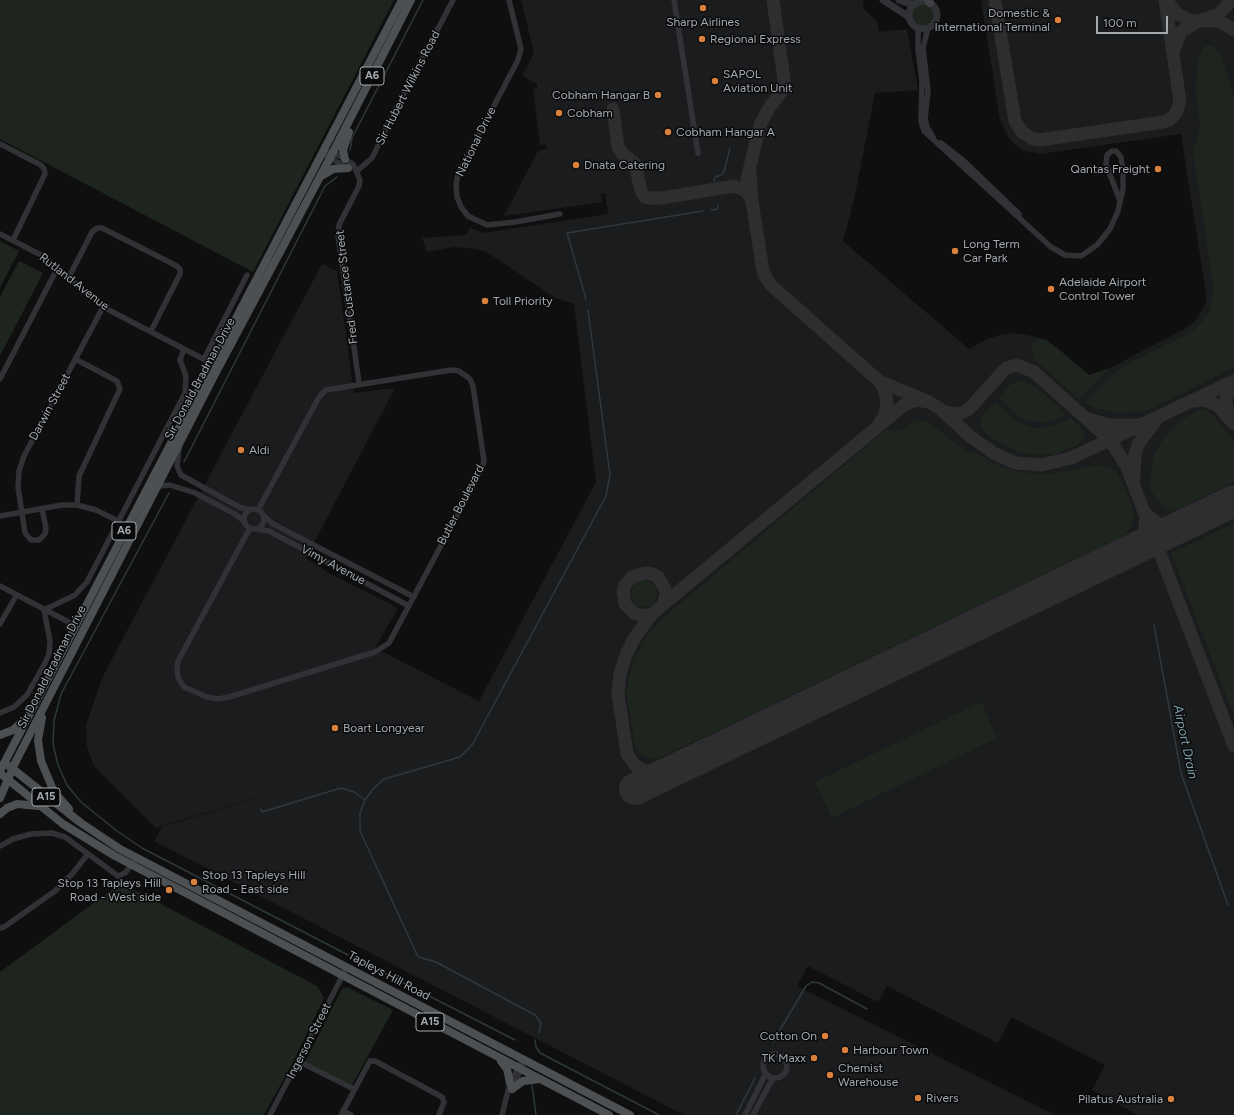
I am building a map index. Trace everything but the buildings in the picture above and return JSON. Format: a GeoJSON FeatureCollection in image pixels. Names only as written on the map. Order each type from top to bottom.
{"type":"FeatureCollection","features":[{"type":"Feature","properties":{"kind":"main road","name":"Sir Donald Bradman Drive"},"geometry":{"type":"LineString","coordinates":[[2,761],[29,715],[76,626],[208,361],[324,151],[402,0]]}},
{"type":"Feature","properties":{"kind":"main road","name":"Sir Donald Bradman Drive"},"geometry":{"type":"LineString","coordinates":[[12,770],[213,378],[319,179],[411,0]]}},
{"type":"Feature","properties":{"kind":"main road"},"geometry":{"type":"LineString","coordinates":[[345,159],[343,150],[346,137],[359,112],[360,100]]}},
{"type":"Feature","properties":{"kind":"main road"},"geometry":{"type":"LineString","coordinates":[[319,179],[327,171],[348,168]]}},
{"type":"Feature","properties":{"kind":"main road"},"geometry":{"type":"LineString","coordinates":[[213,378],[208,361],[223,360]]}},
{"type":"Feature","properties":{"kind":"main road"},"geometry":{"type":"LineString","coordinates":[[76,644],[76,626],[88,622]]}},
{"type":"Feature","properties":{"kind":"main road"},"geometry":{"type":"LineString","coordinates":[[44,708],[38,740],[41,762],[54,792],[81,823]]}},
{"type":"Feature","properties":{"kind":"main road"},"geometry":{"type":"LineString","coordinates":[[0,735],[13,730],[29,715]]}},
{"type":"Feature","properties":{"kind":"main road","name":"Tapleys Hill Road"},"geometry":{"type":"LineString","coordinates":[[2,761],[81,823],[120,849],[630,1115]]}},
{"type":"Feature","properties":{"kind":"main road","name":"A6"},"geometry":{"type":"LineString","coordinates":[[0,772],[2,761]]}},
{"type":"Feature","properties":{"kind":"main road","name":"A6"},"geometry":{"type":"LineString","coordinates":[[0,798],[12,770]]}},
{"type":"Feature","properties":{"kind":"main road","name":"Tapleys Hill Road"},"geometry":{"type":"LineString","coordinates":[[0,772],[40,806],[72,830],[132,866],[609,1115]]}},
{"type":"Feature","properties":{"kind":"main road"},"geometry":{"type":"LineString","coordinates":[[0,814],[7,808],[17,804],[40,806]]}},
{"type":"Feature","properties":{"kind":"main road"},"geometry":{"type":"LineString","coordinates":[[498,1057],[507,1069],[511,1086],[541,1079]]}},
{"type":"Feature","properties":{"kind":"street","name":"Sir Hubert Wilkins Road"},"geometry":{"type":"LineString","coordinates":[[357,171],[372,158],[390,120],[453,0]]}},
{"type":"Feature","properties":{"kind":"street","name":"National Drive"},"geometry":{"type":"LineString","coordinates":[[509,0],[521,50],[518,60],[458,174],[456,185],[457,197],[461,207],[468,216],[487,225],[515,222],[560,214]]}},
{"type":"Feature","properties":{"kind":"street"},"geometry":{"type":"LineString","coordinates":[[674,0],[698,153]]}},
{"type":"Feature","properties":{"kind":"street"},"geometry":{"type":"LineString","coordinates":[[883,0],[910,17]]}},
{"type":"Feature","properties":{"kind":"street"},"geometry":{"type":"LineString","coordinates":[[899,0],[914,5]]}},
{"type":"Feature","properties":{"kind":"street"},"geometry":{"type":"LineString","coordinates":[[928,28],[918,27],[912,23],[910,17],[914,5],[921,1],[929,1],[936,9],[937,13],[935,22],[928,28],[923,48],[928,90],[925,119],[929,131],[934,138],[965,162],[1002,196],[1027,223]]}},
{"type":"Feature","properties":{"kind":"street"},"geometry":{"type":"LineString","coordinates":[[918,27],[918,50],[922,81],[921,122],[924,131],[1027,223],[1056,251],[1070,256],[1081,256],[1097,245],[1110,230],[1118,211],[1120,201],[1123,174],[1122,161],[1119,154],[1112,151],[1107,155],[1106,164],[1120,201]]}},
{"type":"Feature","properties":{"kind":"street"},"geometry":{"type":"LineString","coordinates":[[0,144],[41,165],[44,169],[44,179],[13,240]]}},
{"type":"Feature","properties":{"kind":"street"},"geometry":{"type":"LineString","coordinates":[[324,151],[348,168],[357,171]]}},
{"type":"Feature","properties":{"kind":"street"},"geometry":{"type":"LineString","coordinates":[[331,156],[345,159],[353,164],[357,171]]}},
{"type":"Feature","properties":{"kind":"street","name":"Fred Custance Street"},"geometry":{"type":"LineString","coordinates":[[357,171],[360,180],[359,186],[339,225],[338,235],[359,383]]}},
{"type":"Feature","properties":{"kind":"street"},"geometry":{"type":"LineString","coordinates":[[69,277],[92,232],[96,228],[102,228],[175,265],[180,269],[180,274],[151,332]]}},
{"type":"Feature","properties":{"kind":"street","name":"Rutland Avenue"},"geometry":{"type":"LineString","coordinates":[[0,234],[43,256],[58,267],[102,307],[208,361]]}},
{"type":"Feature","properties":{"kind":"street"},"geometry":{"type":"LineString","coordinates":[[0,379],[58,267]]}},
{"type":"Feature","properties":{"kind":"street","name":"Sir Donald Bradman Drive"},"geometry":{"type":"LineString","coordinates":[[208,361],[247,275]]}},
{"type":"Feature","properties":{"kind":"street","name":"Darwin Street"},"geometry":{"type":"LineString","coordinates":[[42,509],[46,528],[42,538],[37,541],[31,540],[26,536],[21,512],[18,487],[19,471],[24,456],[102,307]]}},
{"type":"Feature","properties":{"kind":"street","name":"Sir Donald Bradman Drive"},"geometry":{"type":"LineString","coordinates":[[44,610],[75,595],[82,589],[185,393],[186,376],[180,360],[184,349]]}},
{"type":"Feature","properties":{"kind":"street"},"geometry":{"type":"LineString","coordinates":[[75,359],[117,381],[120,388],[79,476],[77,505]]}},
{"type":"Feature","properties":{"kind":"street","name":"Butler Boulevard"},"geometry":{"type":"LineString","coordinates":[[253,528],[178,661],[178,674],[184,687],[207,697],[218,699],[276,682],[383,649],[389,643],[482,469],[484,461],[473,386],[466,374],[460,370],[451,370],[359,383],[326,390],[319,397],[258,510]]}},
{"type":"Feature","properties":{"kind":"street"},"geometry":{"type":"LineString","coordinates":[[158,486],[170,486],[195,493],[238,516],[253,528],[262,524],[263,515],[258,510],[250,510],[239,507],[181,475],[177,461],[182,439]]}},
{"type":"Feature","properties":{"kind":"street"},"geometry":{"type":"LineString","coordinates":[[0,516],[62,505],[77,505],[96,510],[118,521]]}},
{"type":"Feature","properties":{"kind":"street"},"geometry":{"type":"LineString","coordinates":[[244,521],[246,514],[250,510]]}},
{"type":"Feature","properties":{"kind":"street","name":"Vimy Avenue"},"geometry":{"type":"LineString","coordinates":[[263,515],[273,524],[414,597]]}},
{"type":"Feature","properties":{"kind":"street","name":"Vimy Avenue"},"geometry":{"type":"LineString","coordinates":[[253,528],[269,531],[409,606]]}},
{"type":"Feature","properties":{"kind":"street"},"geometry":{"type":"LineString","coordinates":[[0,586],[16,596],[76,626]]}},
{"type":"Feature","properties":{"kind":"street"},"geometry":{"type":"LineString","coordinates":[[0,624],[16,596]]}},
{"type":"Feature","properties":{"kind":"street"},"geometry":{"type":"LineString","coordinates":[[0,713],[14,707],[27,695],[47,659],[50,641],[44,610]]}},
{"type":"Feature","properties":{"kind":"street"},"geometry":{"type":"LineString","coordinates":[[0,846],[13,839],[39,832],[58,835],[72,843],[118,876],[121,876],[132,866],[137,857]]}},
{"type":"Feature","properties":{"kind":"street"},"geometry":{"type":"LineString","coordinates":[[0,928],[4,927],[55,891],[73,873],[87,855]]}},
{"type":"Feature","properties":{"kind":"street","name":"Ingerson Street"},"geometry":{"type":"LineString","coordinates":[[270,1115],[347,967]]}},
{"type":"Feature","properties":{"kind":"street"},"geometry":{"type":"LineString","coordinates":[[744,1115],[766,1073],[764,1065],[767,1058],[774,1055],[781,1056],[786,1062],[786,1070],[782,1076],[774,1078],[766,1073]]}},
{"type":"Feature","properties":{"kind":"street"},"geometry":{"type":"LineString","coordinates":[[502,1115],[511,1086],[523,1059]]}},
{"type":"Feature","properties":{"kind":"street"},"geometry":{"type":"LineString","coordinates":[[298,1061],[354,1089]]}},
{"type":"Feature","properties":{"kind":"street"},"geometry":{"type":"LineString","coordinates":[[351,1115],[342,1113],[370,1061],[375,1062],[442,1097],[444,1102],[439,1115]]}},
{"type":"Feature","properties":{"kind":"street"},"geometry":{"type":"LineString","coordinates":[[753,1115],[774,1078]]}},
{"type":"Feature","properties":{"kind":"shaded area"},"geometry":{"type":"Polygon","coordinates":[[[0,0],[394,0],[253,272],[0,139],[0,0]]]}},
{"type":"Feature","properties":{"kind":"shaded area"},"geometry":{"type":"Polygon","coordinates":[[[521,0],[863,0],[864,9],[877,21],[879,32],[907,29],[918,90],[875,93],[854,200],[843,241],[969,349],[987,339],[1000,335],[1014,333],[1032,336],[1046,340],[1089,375],[1106,370],[1188,327],[1196,320],[1206,303],[1206,294],[1181,134],[1040,154],[1022,150],[1010,140],[1000,120],[981,0],[1234,0],[1234,1115],[1138,1115],[1092,1090],[1105,1065],[1011,1017],[998,1043],[887,986],[878,1002],[808,966],[797,986],[1055,1115],[684,1115],[154,841],[162,827],[321,778],[156,828],[94,766],[87,747],[86,725],[103,676],[322,264],[337,271],[354,393],[395,388],[306,558],[332,575],[398,608],[375,648],[479,701],[596,482],[574,304],[555,298],[487,252],[476,249],[454,247],[427,252],[422,238],[466,235],[470,228],[484,233],[608,214],[605,193],[601,194],[602,202],[504,216],[538,151],[547,149],[546,144],[540,145],[533,88],[537,88],[537,84],[522,76],[534,53],[521,0]]]}},
{"type":"Feature","properties":{"kind":"shaded area"},"geometry":{"type":"Polygon","coordinates":[[[923,4],[927,5],[933,11],[933,19],[927,25],[923,26],[919,25],[913,19],[912,15],[913,11],[919,5],[923,4]]]}},
{"type":"Feature","properties":{"kind":"shaded area"},"geometry":{"type":"Polygon","coordinates":[[[1208,45],[1214,47],[1221,55],[1234,96],[1234,367],[1146,411],[1118,413],[1098,409],[1084,403],[1112,375],[1129,363],[1192,332],[1203,321],[1211,308],[1213,285],[1193,151],[1200,124],[1196,89],[1198,60],[1203,48],[1208,45]]]}},
{"type":"Feature","properties":{"kind":"shaded area"},"geometry":{"type":"Polygon","coordinates":[[[0,241],[19,251],[0,288],[0,241]]]}},
{"type":"Feature","properties":{"kind":"shaded area"},"geometry":{"type":"Polygon","coordinates":[[[19,261],[43,273],[0,356],[0,297],[19,261]]]}},
{"type":"Feature","properties":{"kind":"shaded area"},"geometry":{"type":"Polygon","coordinates":[[[1037,338],[1046,340],[1056,347],[1089,375],[1109,368],[1079,400],[1033,358],[1032,346],[1037,338]]]}},
{"type":"Feature","properties":{"kind":"shaded area"},"geometry":{"type":"Polygon","coordinates":[[[1018,381],[1024,381],[1036,387],[1066,414],[1054,421],[1045,422],[1025,420],[1017,415],[999,398],[1010,385],[1018,381]]]}},
{"type":"Feature","properties":{"kind":"shaded area"},"geometry":{"type":"Polygon","coordinates":[[[995,402],[1016,421],[1032,428],[1051,427],[1071,418],[1083,429],[1085,436],[1078,445],[1056,454],[1031,454],[1018,452],[994,440],[981,429],[980,425],[983,414],[986,409],[988,411],[995,402]]]}},
{"type":"Feature","properties":{"kind":"shaded area"},"geometry":{"type":"Polygon","coordinates":[[[1199,410],[1205,410],[1214,416],[1234,441],[1234,482],[1180,508],[1174,510],[1166,509],[1162,506],[1150,489],[1151,469],[1154,455],[1159,445],[1178,422],[1199,410]]]}},
{"type":"Feature","properties":{"kind":"shaded area"},"geometry":{"type":"Polygon","coordinates":[[[917,420],[926,421],[971,454],[974,451],[990,462],[1008,469],[1035,474],[1047,474],[1100,465],[1110,467],[1118,474],[1133,508],[1134,515],[1131,527],[1125,535],[660,758],[642,755],[635,746],[626,691],[632,665],[648,633],[670,612],[886,430],[900,430],[917,420]]]}},
{"type":"Feature","properties":{"kind":"shaded area"},"geometry":{"type":"Polygon","coordinates":[[[1234,523],[1234,716],[1171,553],[1234,523]]]}},
{"type":"Feature","properties":{"kind":"shaded area"},"geometry":{"type":"Polygon","coordinates":[[[644,581],[653,585],[657,594],[653,603],[644,607],[635,603],[631,594],[635,585],[644,581]]]}},
{"type":"Feature","properties":{"kind":"shaded area"},"geometry":{"type":"Polygon","coordinates":[[[981,702],[997,738],[832,818],[815,782],[981,702]]]}},
{"type":"Feature","properties":{"kind":"shaded area"},"geometry":{"type":"Polygon","coordinates":[[[121,883],[317,986],[324,998],[292,1064],[264,1115],[0,1115],[0,972],[121,883]]]}},
{"type":"Feature","properties":{"kind":"shaded area"},"geometry":{"type":"Polygon","coordinates":[[[347,987],[393,1010],[352,1085],[305,1062],[342,989],[347,987]]]}},
{"type":"Feature","properties":{"kind":"waterway"},"geometry":{"type":"LineString","coordinates":[[350,150],[352,138],[423,0]]}},
{"type":"Feature","properties":{"kind":"waterway","name":"Airport Drain"},"geometry":{"type":"LineString","coordinates":[[714,181],[715,177],[724,172],[730,148]]}},
{"type":"Feature","properties":{"kind":"waterway"},"geometry":{"type":"LineString","coordinates":[[184,462],[325,186],[337,177]]}},
{"type":"Feature","properties":{"kind":"waterway","name":"Airport Drain"},"geometry":{"type":"LineString","coordinates":[[711,210],[718,209],[718,205]]}},
{"type":"Feature","properties":{"kind":"waterway"},"geometry":{"type":"LineString","coordinates":[[586,299],[567,233],[703,211]]}},
{"type":"Feature","properties":{"kind":"waterway"},"geometry":{"type":"LineString","coordinates":[[539,1033],[541,1023],[535,1015],[436,962],[418,957],[360,831],[360,813],[365,800],[374,788],[384,779],[460,757],[472,745],[606,496],[610,475],[588,310]]}},
{"type":"Feature","properties":{"kind":"waterway"},"geometry":{"type":"LineString","coordinates":[[169,493],[61,694],[54,721],[53,744],[58,765],[67,785],[81,802],[117,831],[142,848],[348,955]]}},
{"type":"Feature","properties":{"kind":"waterway","name":"Airport Drain"},"geometry":{"type":"LineString","coordinates":[[1154,625],[1181,773],[1228,905]]}},
{"type":"Feature","properties":{"kind":"waterway"},"geometry":{"type":"LineString","coordinates":[[261,809],[262,812],[341,788],[354,792],[364,799]]}},
{"type":"Feature","properties":{"kind":"waterway"},"geometry":{"type":"LineString","coordinates":[[355,958],[515,1040]]}},
{"type":"Feature","properties":{"kind":"waterway"},"geometry":{"type":"LineString","coordinates":[[773,1042],[806,986],[812,982],[819,983],[867,1009]]}},
{"type":"Feature","properties":{"kind":"waterway"},"geometry":{"type":"LineString","coordinates":[[535,1040],[536,1047],[540,1053],[659,1115]]}},
{"type":"Feature","properties":{"kind":"waterway"},"geometry":{"type":"LineString","coordinates":[[736,1115],[755,1078]]}},
{"type":"Feature","properties":{"kind":"waterway"},"geometry":{"type":"LineString","coordinates":[[532,1085],[536,1115]]}},
{"type":"Feature","properties":{"kind":"taxiway"},"geometry":{"type":"LineString","coordinates":[[747,179],[760,125],[769,108],[785,87],[773,0]]}},
{"type":"Feature","properties":{"kind":"taxiway"},"geometry":{"type":"LineString","coordinates":[[995,0],[1015,121],[1022,132],[1033,139],[1040,140],[1163,122],[1169,120],[1176,113],[1180,101],[1165,0]]}},
{"type":"Feature","properties":{"kind":"taxiway"},"geometry":{"type":"LineString","coordinates":[[1166,0],[1177,14],[1191,21],[1199,21],[1217,15],[1231,0]]}},
{"type":"Feature","properties":{"kind":"taxiway"},"geometry":{"type":"LineString","coordinates":[[1173,52],[1181,32],[1199,21],[1219,21],[1234,30]]}},
{"type":"Feature","properties":{"kind":"taxiway"},"geometry":{"type":"LineString","coordinates":[[613,109],[618,147],[622,153],[635,164],[641,191],[645,197],[662,198],[734,186],[746,191],[752,201]]}},
{"type":"Feature","properties":{"kind":"taxiway"},"geometry":{"type":"LineString","coordinates":[[750,171],[752,201],[763,271],[766,278],[772,286],[879,381],[884,389],[887,401],[885,415],[880,422]]}},
{"type":"Feature","properties":{"kind":"taxiway"},"geometry":{"type":"LineString","coordinates":[[945,412],[957,414],[964,412],[970,408],[1006,368],[1017,365],[1034,372],[1110,440],[1126,465],[1234,746]]}},
{"type":"Feature","properties":{"kind":"taxiway"},"geometry":{"type":"LineString","coordinates":[[879,381],[929,402],[939,408],[971,437],[995,454],[1016,463],[1041,465],[1071,458],[1234,381]]}},
{"type":"Feature","properties":{"kind":"taxiway"},"geometry":{"type":"LineString","coordinates":[[1229,417],[1226,401],[1227,395],[1234,383]]}},
{"type":"Feature","properties":{"kind":"taxiway"},"geometry":{"type":"LineString","coordinates":[[674,770],[658,773],[644,771],[635,765],[627,754],[618,694],[620,674],[626,655],[635,637],[652,614],[660,607],[904,405],[916,400],[929,402]]}},
{"type":"Feature","properties":{"kind":"taxiway"},"geometry":{"type":"LineString","coordinates":[[1194,401],[1203,400],[1217,405],[1234,424]]}},
{"type":"Feature","properties":{"kind":"taxiway"},"geometry":{"type":"LineString","coordinates":[[1089,419],[1108,425],[1136,425]]}},
{"type":"Feature","properties":{"kind":"taxiway"},"geometry":{"type":"LineString","coordinates":[[1134,478],[1135,453],[1139,443],[1156,420]]}},
{"type":"Feature","properties":{"kind":"taxiway"},"geometry":{"type":"LineString","coordinates":[[1146,514],[1160,525],[1180,527]]}},
{"type":"Feature","properties":{"kind":"taxiway"},"geometry":{"type":"LineString","coordinates":[[1132,550],[1144,535],[1146,518]]}},
{"type":"Feature","properties":{"kind":"taxiway"},"geometry":{"type":"LineString","coordinates":[[652,614],[645,616],[634,613],[625,604],[623,591],[625,585],[632,577],[645,573],[658,577],[665,589],[666,595],[663,605]]}},
{"type":"Feature","properties":{"kind":"runway"},"geometry":{"type":"LineString","coordinates":[[635,789],[1234,501]]}},
{"type":"Feature","properties":{"kind":"place","name":"Sharp Airlines"},"geometry":{"type":"Point","coordinates":[703,8]}},
{"type":"Feature","properties":{"kind":"place","name":"Domestic & International Terminal"},"geometry":{"type":"Point","coordinates":[1058,20]}},
{"type":"Feature","properties":{"kind":"place","name":"Regional Express"},"geometry":{"type":"Point","coordinates":[702,39]}},
{"type":"Feature","properties":{"kind":"place","name":"SAPOL Aviation Unit"},"geometry":{"type":"Point","coordinates":[715,81]}},
{"type":"Feature","properties":{"kind":"place","name":"Cobham Hangar B"},"geometry":{"type":"Point","coordinates":[658,95]}},
{"type":"Feature","properties":{"kind":"place","name":"Cobham"},"geometry":{"type":"Point","coordinates":[559,113]}},
{"type":"Feature","properties":{"kind":"place","name":"Cobham Hangar A"},"geometry":{"type":"Point","coordinates":[668,132]}},
{"type":"Feature","properties":{"kind":"place","name":"Dnata Catering"},"geometry":{"type":"Point","coordinates":[576,165]}},
{"type":"Feature","properties":{"kind":"place","name":"Qantas Freight"},"geometry":{"type":"Point","coordinates":[1158,169]}},
{"type":"Feature","properties":{"kind":"place","name":"Long Term Car Park"},"geometry":{"type":"Point","coordinates":[955,251]}},
{"type":"Feature","properties":{"kind":"place","name":"Adelaide Airport Control Tower"},"geometry":{"type":"Point","coordinates":[1051,289]}},
{"type":"Feature","properties":{"kind":"place","name":"Toll Priority"},"geometry":{"type":"Point","coordinates":[485,301]}},
{"type":"Feature","properties":{"kind":"place","name":"Aldi"},"geometry":{"type":"Point","coordinates":[241,450]}},
{"type":"Feature","properties":{"kind":"place","name":"Boart Longyear"},"geometry":{"type":"Point","coordinates":[335,728]}},
{"type":"Feature","properties":{"kind":"place","name":"Stop 13 Tapleys Hill Road - East side"},"geometry":{"type":"Point","coordinates":[194,882]}},
{"type":"Feature","properties":{"kind":"place","name":"Stop 13 Tapleys Hill Road - West side"},"geometry":{"type":"Point","coordinates":[169,890]}},
{"type":"Feature","properties":{"kind":"place","name":"Cotton On"},"geometry":{"type":"Point","coordinates":[825,1036]}},
{"type":"Feature","properties":{"kind":"place","name":"Harbour Town"},"geometry":{"type":"Point","coordinates":[845,1050]}},
{"type":"Feature","properties":{"kind":"place","name":"TK Maxx"},"geometry":{"type":"Point","coordinates":[814,1058]}},
{"type":"Feature","properties":{"kind":"place","name":"Chemist Warehouse"},"geometry":{"type":"Point","coordinates":[830,1075]}},
{"type":"Feature","properties":{"kind":"place","name":"Rivers"},"geometry":{"type":"Point","coordinates":[918,1098]}},
{"type":"Feature","properties":{"kind":"place","name":"Pilatus Australia"},"geometry":{"type":"Point","coordinates":[1171,1099]}}]}
